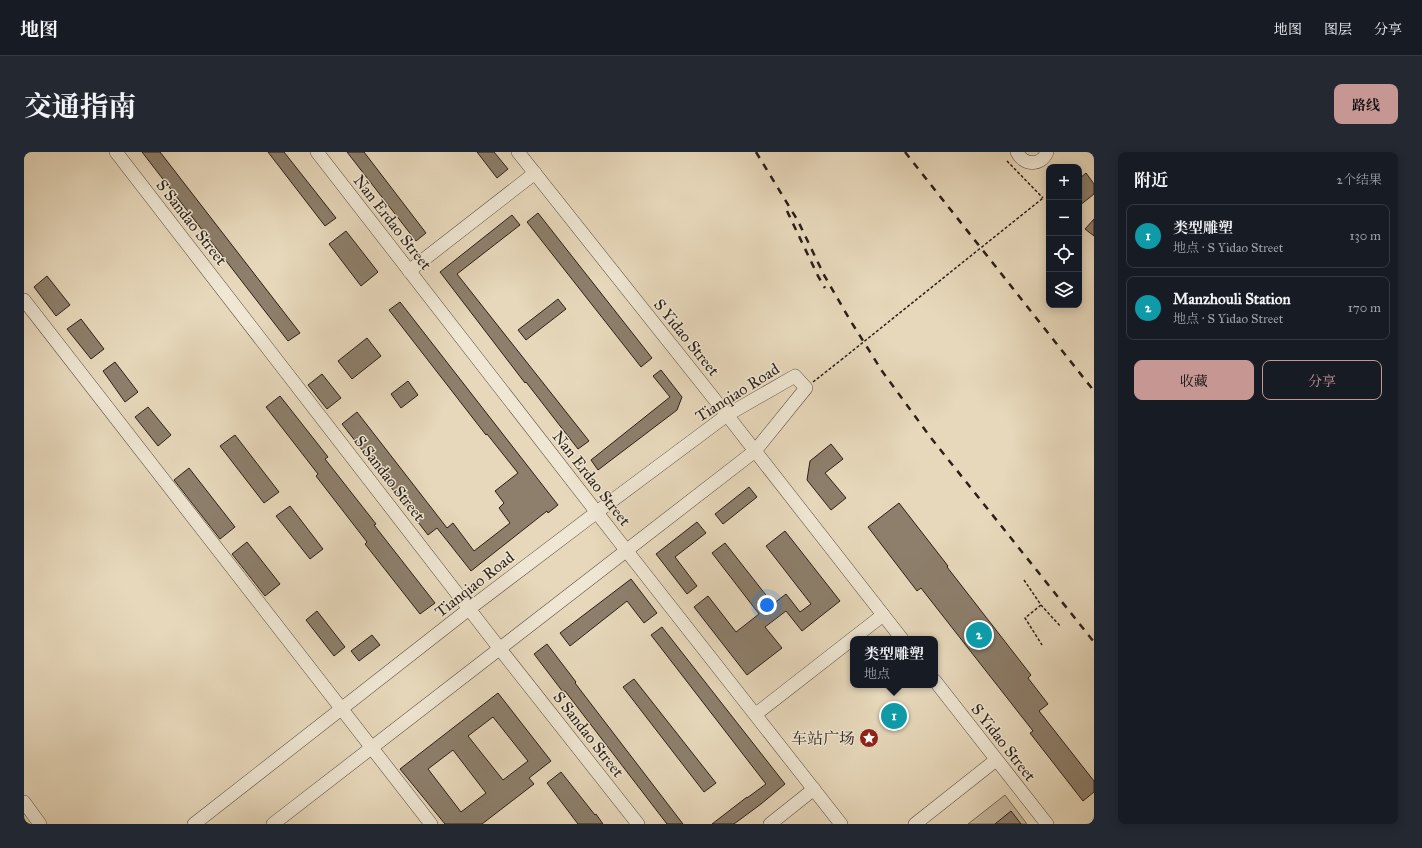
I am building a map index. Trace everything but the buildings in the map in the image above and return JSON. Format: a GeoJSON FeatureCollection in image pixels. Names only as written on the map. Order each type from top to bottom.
{"type":"FeatureCollection","features":[{"type":"Feature","properties":{"kind":"street","name":"S Sandao Street"},"geometry":{"type":"LineString","coordinates":[[116,152],[469,610],[638,824]]}},
{"type":"Feature","properties":{"kind":"street","name":"Nan Erdao Street"},"geometry":{"type":"LineString","coordinates":[[317,152],[841,824]]}},
{"type":"Feature","properties":{"kind":"street","name":"S Yidao Street"},"geometry":{"type":"LineString","coordinates":[[518,152],[727,415],[900,636]]}},
{"type":"Feature","properties":{"kind":"street"},"geometry":{"type":"LineString","coordinates":[[1012,156],[1019,157],[1030,163],[1041,160],[1046,152]]}},
{"type":"Feature","properties":{"kind":"street"},"geometry":{"type":"LineString","coordinates":[[409,271],[535,173]]}},
{"type":"Feature","properties":{"kind":"street"},"geometry":{"type":"LineString","coordinates":[[24,300],[431,824]]}},
{"type":"Feature","properties":{"kind":"street","name":"Tianqiao Road"},"geometry":{"type":"LineString","coordinates":[[194,824],[469,610],[727,415],[795,376],[806,388]]}},
{"type":"Feature","properties":{"kind":"street"},"geometry":{"type":"LineString","coordinates":[[273,824],[755,451],[806,388]]}},
{"type":"Feature","properties":{"kind":"street"},"geometry":{"type":"LineString","coordinates":[[855,636],[883,614]]}},
{"type":"Feature","properties":{"kind":"street"},"geometry":{"type":"LineString","coordinates":[[756,714],[850,640]]}},
{"type":"Feature","properties":{"kind":"street","name":"S Yidao Street"},"geometry":{"type":"LineString","coordinates":[[938,685],[1046,824]]}},
{"type":"Feature","properties":{"kind":"street"},"geometry":{"type":"LineString","coordinates":[[915,824],[996,760]]}},
{"type":"Feature","properties":{"kind":"street"},"geometry":{"type":"LineString","coordinates":[[770,824],[814,789]]}},
{"type":"Feature","properties":{"kind":"street"},"geometry":{"type":"LineString","coordinates":[[24,802],[40,824]]}},
{"type":"Feature","properties":{"kind":"path"},"geometry":{"type":"LineString","coordinates":[[806,388],[1043,198],[1012,156]]}},
{"type":"Feature","properties":{"kind":"path"},"geometry":{"type":"LineString","coordinates":[[1024,580],[1041,605],[1060,627]]}},
{"type":"Feature","properties":{"kind":"path"},"geometry":{"type":"LineString","coordinates":[[1041,605],[1024,618],[1042,645]]}},
{"type":"Feature","properties":{"kind":"shaded area"},"geometry":{"type":"Polygon","coordinates":[[[1005,795],[1027,824],[968,824],[1005,795]]]}},
{"type":"Feature","properties":{"kind":"railway"},"geometry":{"type":"LineString","coordinates":[[756,152],[798,221],[824,275],[882,371],[931,438],[1094,642]]}},
{"type":"Feature","properties":{"kind":"railway"},"geometry":{"type":"LineString","coordinates":[[905,152],[1094,391]]}},
{"type":"Feature","properties":{"kind":"railway"},"geometry":{"type":"LineString","coordinates":[[787,211],[825,288]]}},
{"type":"Feature","properties":{"kind":"place","name":"Manzhouli Station"},"geometry":{"type":"Point","coordinates":[979,635]}},
{"type":"Feature","properties":{"kind":"place","name":"类型雕塑"},"geometry":{"type":"Point","coordinates":[894,716]}},
{"type":"Feature","properties":{"kind":"place","name":"车站广场"},"geometry":{"type":"Point","coordinates":[869,738]}}]}
